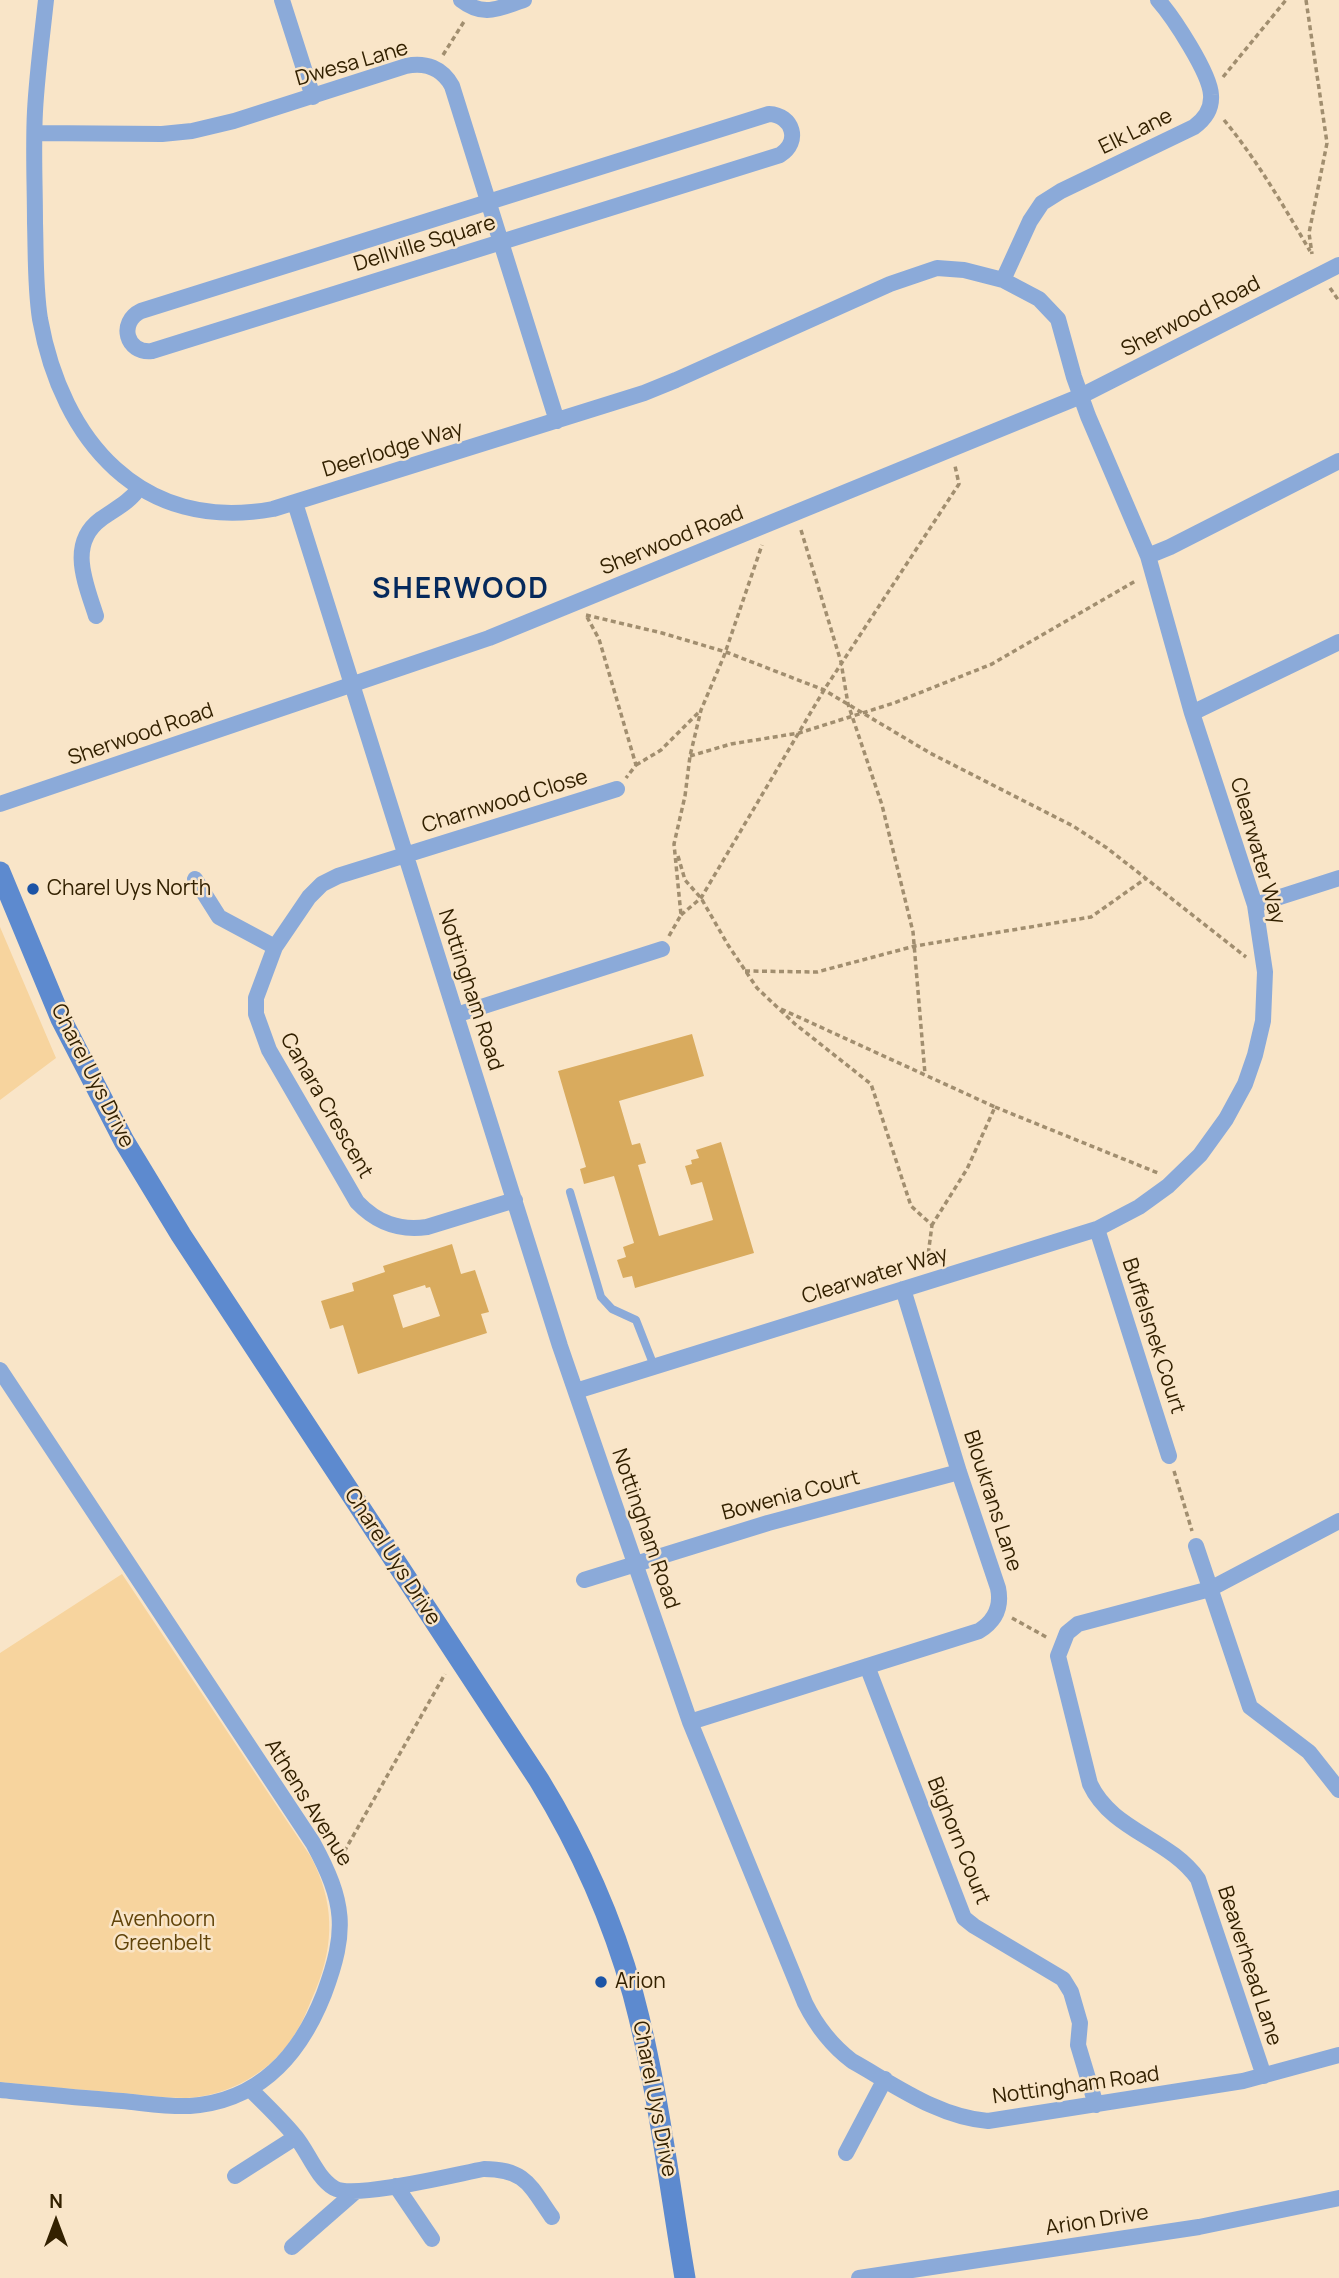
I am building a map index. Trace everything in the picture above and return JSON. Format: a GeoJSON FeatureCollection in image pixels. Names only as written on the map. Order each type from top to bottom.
{"type":"FeatureCollection","features":[{"type":"Feature","properties":{"kind":"main road","name":"Charel Uys Drive"},"geometry":{"type":"LineString","coordinates":[[0,872],[61,1019],[124,1141],[195,1256],[558,1811],[590,1874],[633,1994],[644,2039],[685,2278]]}},
{"type":"Feature","properties":{"kind":"street","name":"Deerlodge Way"},"geometry":{"type":"LineString","coordinates":[[46,0],[35,133],[37,292],[44,340],[72,410],[91,442],[113,467],[139,488],[168,502],[210,513],[252,513],[295,503],[557,421],[676,380],[890,284],[937,268],[964,270],[1003,280],[1039,299],[1058,319],[1081,396]]}},
{"type":"Feature","properties":{"kind":"street"},"geometry":{"type":"LineString","coordinates":[[282,0],[313,97]]}},
{"type":"Feature","properties":{"kind":"street"},"geometry":{"type":"LineString","coordinates":[[466,4],[486,12],[524,0]]}},
{"type":"Feature","properties":{"kind":"street"},"geometry":{"type":"LineString","coordinates":[[1158,0],[1178,25],[1209,85],[1210,104]]}},
{"type":"Feature","properties":{"kind":"street","name":"Dwesa Lane"},"geometry":{"type":"LineString","coordinates":[[35,133],[162,134],[192,131],[234,121],[406,66],[426,65],[435,68],[452,86],[557,421]]}},
{"type":"Feature","properties":{"kind":"street","name":"Elk Lane"},"geometry":{"type":"LineString","coordinates":[[1003,280],[1030,221],[1042,204],[1061,191],[1194,127],[1205,116],[1210,104]]}},
{"type":"Feature","properties":{"kind":"street","name":"Dellville Square"},"geometry":{"type":"LineString","coordinates":[[769,114],[782,116],[793,132],[790,146],[780,155],[152,352],[134,348],[127,337],[130,319],[141,311],[488,202],[769,114]]}},
{"type":"Feature","properties":{"kind":"street","name":"Sherwood Road"},"geometry":{"type":"LineString","coordinates":[[0,804],[489,638],[1081,396],[1339,265]]}},
{"type":"Feature","properties":{"kind":"street","name":"Clearwater Way"},"geometry":{"type":"LineString","coordinates":[[576,1391],[1097,1229],[1139,1207],[1168,1186],[1200,1155],[1214,1137],[1245,1084],[1263,1021],[1265,972],[1255,905],[1192,713],[1150,563],[1081,396]]}},
{"type":"Feature","properties":{"kind":"street"},"geometry":{"type":"LineString","coordinates":[[1150,563],[1170,547],[1339,461]]}},
{"type":"Feature","properties":{"kind":"street"},"geometry":{"type":"LineString","coordinates":[[96,616],[82,570],[84,540],[97,522],[133,498],[139,488]]}},
{"type":"Feature","properties":{"kind":"street","name":"Nottingham Road"},"geometry":{"type":"LineString","coordinates":[[295,503],[576,1391],[635,1564],[690,1723],[811,2016],[824,2035],[840,2051],[938,2109],[971,2119],[1005,2119],[1264,2076],[1339,2055]]}},
{"type":"Feature","properties":{"kind":"street"},"geometry":{"type":"LineString","coordinates":[[1192,713],[1339,642]]}},
{"type":"Feature","properties":{"kind":"street","name":"Charnwood Close"},"geometry":{"type":"LineString","coordinates":[[406,855],[617,789]]}},
{"type":"Feature","properties":{"kind":"street","name":"Canara Crescent"},"geometry":{"type":"LineString","coordinates":[[406,855],[338,876],[322,884],[309,897],[275,947],[256,998],[256,1014],[261,1032],[357,1202],[378,1220],[402,1228],[415,1229],[515,1200]]}},
{"type":"Feature","properties":{"kind":"street"},"geometry":{"type":"LineString","coordinates":[[1255,905],[1339,878]]}},
{"type":"Feature","properties":{"kind":"street"},"geometry":{"type":"LineString","coordinates":[[195,879],[219,916],[275,947]]}},
{"type":"Feature","properties":{"kind":"street"},"geometry":{"type":"LineString","coordinates":[[456,1014],[662,949]]}},
{"type":"Feature","properties":{"kind":"street","name":"Buffelsnek Court"},"geometry":{"type":"LineString","coordinates":[[1097,1229],[1169,1456]]}},
{"type":"Feature","properties":{"kind":"street","name":"Bloukrans Lane"},"geometry":{"type":"LineString","coordinates":[[903,1289],[998,1588],[998,1610]]}},
{"type":"Feature","properties":{"kind":"street","name":"Athens Avenue"},"geometry":{"type":"LineString","coordinates":[[0,1370],[313,1843],[331,1876],[339,1910],[340,1929],[334,1967],[299,2046],[278,2068],[250,2089],[225,2099],[189,2106],[0,2090]]}},
{"type":"Feature","properties":{"kind":"street","name":"Bowenia Court"},"geometry":{"type":"LineString","coordinates":[[584,1580],[768,1522],[959,1472]]}},
{"type":"Feature","properties":{"kind":"street"},"geometry":{"type":"LineString","coordinates":[[1061,1646],[1067,1633],[1078,1625],[1210,1589],[1339,1521]]}},
{"type":"Feature","properties":{"kind":"street"},"geometry":{"type":"LineString","coordinates":[[1196,1545],[1250,1707],[1309,1752],[1339,1790]]}},
{"type":"Feature","properties":{"kind":"street"},"geometry":{"type":"LineString","coordinates":[[690,1723],[979,1631],[988,1626],[998,1610]]}},
{"type":"Feature","properties":{"kind":"street","name":"Beaverhead Lane"},"geometry":{"type":"LineString","coordinates":[[1061,1646],[1058,1656],[1060,1666],[1090,1784],[1100,1801],[1119,1820],[1175,1856],[1198,1879],[1264,2076]]}},
{"type":"Feature","properties":{"kind":"street","name":"Bighorn Court"},"geometry":{"type":"LineString","coordinates":[[867,1667],[964,1918],[1063,1979],[1069,1987],[1081,2026],[1078,2045],[1096,2105]]}},
{"type":"Feature","properties":{"kind":"street"},"geometry":{"type":"LineString","coordinates":[[846,2153],[885,2079]]}},
{"type":"Feature","properties":{"kind":"street"},"geometry":{"type":"LineString","coordinates":[[250,2089],[296,2137],[325,2180],[342,2191],[355,2192],[484,2169],[502,2169],[517,2174],[527,2182],[552,2217]]}},
{"type":"Feature","properties":{"kind":"street"},"geometry":{"type":"LineString","coordinates":[[235,2176],[296,2137]]}},
{"type":"Feature","properties":{"kind":"street"},"geometry":{"type":"LineString","coordinates":[[396,2186],[432,2239]]}},
{"type":"Feature","properties":{"kind":"street"},"geometry":{"type":"LineString","coordinates":[[292,2247],[355,2192]]}},
{"type":"Feature","properties":{"kind":"street","name":"Arion Drive"},"geometry":{"type":"LineString","coordinates":[[859,2278],[1199,2227],[1339,2198]]}},
{"type":"Feature","properties":{"kind":"lane"},"geometry":{"type":"LineString","coordinates":[[570,1192],[601,1297],[612,1309],[636,1320],[654,1366]]}},
{"type":"Feature","properties":{"kind":"path"},"geometry":{"type":"LineString","coordinates":[[1209,85],[1222,79],[1286,0]]}},
{"type":"Feature","properties":{"kind":"path"},"geometry":{"type":"LineString","coordinates":[[1307,0],[1327,143],[1309,233],[1311,254]]}},
{"type":"Feature","properties":{"kind":"path"},"geometry":{"type":"LineString","coordinates":[[435,68],[466,4]]}},
{"type":"Feature","properties":{"kind":"path"},"geometry":{"type":"LineString","coordinates":[[1210,104],[1241,141],[1278,197],[1321,275],[1338,298]]}},
{"type":"Feature","properties":{"kind":"path"},"geometry":{"type":"LineString","coordinates":[[662,949],[681,915],[701,898],[824,690],[959,484],[952,450]]}},
{"type":"Feature","properties":{"kind":"path"},"geometry":{"type":"LineString","coordinates":[[793,515],[800,527],[841,663],[848,704],[882,805],[915,946],[925,1074]]}},
{"type":"Feature","properties":{"kind":"path"},"geometry":{"type":"LineString","coordinates":[[681,915],[674,844],[685,796],[690,756],[701,710],[726,652],[763,541]]}},
{"type":"Feature","properties":{"kind":"path"},"geometry":{"type":"LineString","coordinates":[[690,756],[731,744],[799,733],[852,717],[992,664],[1150,563]]}},
{"type":"Feature","properties":{"kind":"path"},"geometry":{"type":"LineString","coordinates":[[581,600],[599,639],[636,765]]}},
{"type":"Feature","properties":{"kind":"path"},"geometry":{"type":"LineString","coordinates":[[587,617],[662,633],[726,652],[824,690],[930,753],[1073,826],[1107,848],[1265,972]]}},
{"type":"Feature","properties":{"kind":"path"},"geometry":{"type":"LineString","coordinates":[[617,789],[636,765],[661,750],[701,710]]}},
{"type":"Feature","properties":{"kind":"path"},"geometry":{"type":"LineString","coordinates":[[674,844],[685,880],[701,898],[757,988],[871,1084],[911,1206],[932,1225]]}},
{"type":"Feature","properties":{"kind":"path"},"geometry":{"type":"LineString","coordinates":[[745,971],[817,972],[915,946],[1091,917],[1146,878]]}},
{"type":"Feature","properties":{"kind":"path"},"geometry":{"type":"LineString","coordinates":[[777,1007],[995,1107],[1163,1175],[1168,1186]]}},
{"type":"Feature","properties":{"kind":"path"},"geometry":{"type":"LineString","coordinates":[[925,1282],[932,1225],[967,1169],[995,1107]]}},
{"type":"Feature","properties":{"kind":"path"},"geometry":{"type":"LineString","coordinates":[[1169,1456],[1196,1545]]}},
{"type":"Feature","properties":{"kind":"path"},"geometry":{"type":"LineString","coordinates":[[998,1610],[1061,1646]]}},
{"type":"Feature","properties":{"kind":"path"},"geometry":{"type":"LineString","coordinates":[[331,1876],[456,1654]]}},
{"type":"Feature","properties":{"kind":"green space"},"geometry":{"type":"Polygon","coordinates":[[[0,927],[56,1058],[0,1100],[0,927]]]}},
{"type":"Feature","properties":{"kind":"green space","name":"Avenhoorn Greenbelt"},"geometry":{"type":"Polygon","coordinates":[[[122,1574],[311,1857],[319,1873],[328,1906],[329,1939],[322,1972],[306,2014],[293,2037],[284,2050],[260,2072],[232,2087],[202,2096],[162,2097],[0,2082],[0,1653],[122,1574]]]}},
{"type":"Feature","properties":{"kind":"building"},"geometry":{"type":"Polygon","coordinates":[[[692,1034],[704,1076],[619,1101],[632,1145],[640,1143],[646,1163],[638,1165],[659,1236],[713,1220],[702,1182],[691,1185],[685,1166],[692,1164],[691,1160],[699,1158],[696,1150],[721,1142],[754,1253],[635,1288],[632,1276],[623,1278],[617,1260],[626,1257],[623,1247],[634,1243],[614,1176],[584,1184],[580,1169],[586,1167],[558,1071],[692,1034]]]}},
{"type":"Feature","properties":{"kind":"building"},"geometry":{"type":"Polygon","coordinates":[[[452,1244],[461,1274],[475,1270],[489,1312],[481,1314],[487,1333],[358,1374],[343,1325],[330,1329],[321,1301],[354,1291],[352,1283],[385,1272],[383,1266],[452,1244]],[[425,1285],[393,1295],[403,1328],[440,1316],[430,1287],[426,1288],[425,1285]]]}},
{"type":"Feature","properties":{"kind":"place","name":"Charel Uys North"},"geometry":{"type":"Point","coordinates":[33,889]}},
{"type":"Feature","properties":{"kind":"place","name":"Arion"},"geometry":{"type":"Point","coordinates":[601,1982]}},
{"type":"Feature","properties":{"kind":"district","name":"SHERWOOD"},"geometry":{"type":"Point","coordinates":[461,590]}}]}
